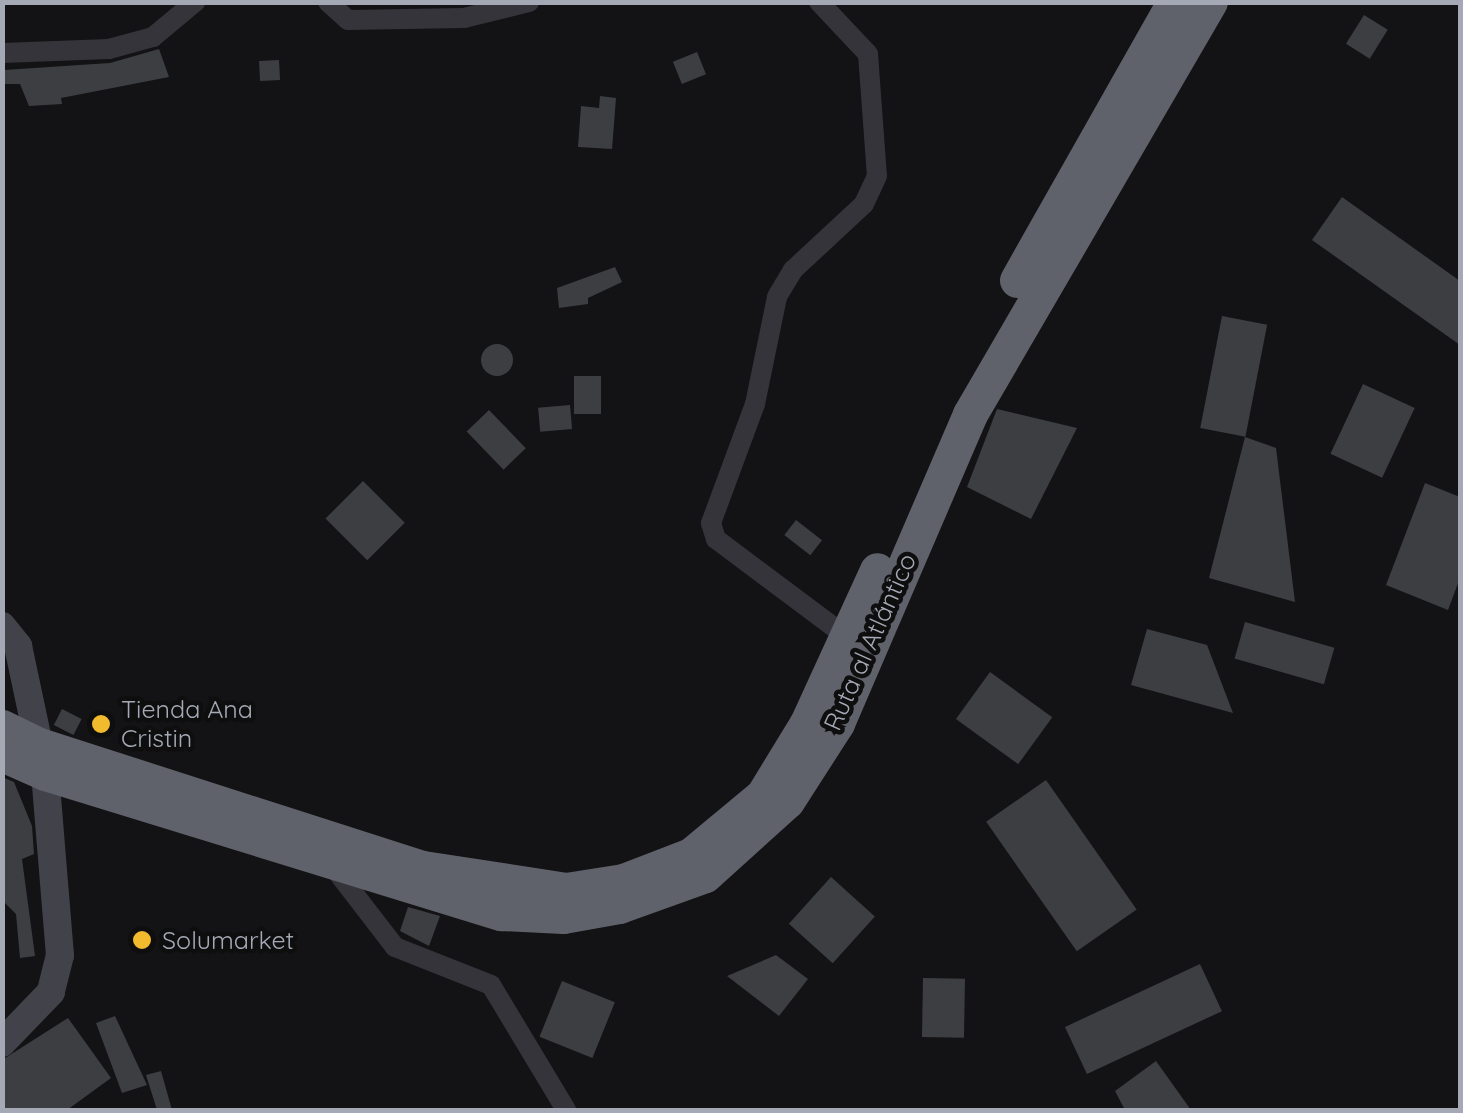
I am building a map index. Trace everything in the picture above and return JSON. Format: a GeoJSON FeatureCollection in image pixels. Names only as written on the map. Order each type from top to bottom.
{"type":"FeatureCollection","features":[{"type":"Feature","properties":{"kind":"highway","name":"Ruta al Atlántico"},"geometry":{"type":"LineString","coordinates":[[2,754],[42,759],[423,868],[566,890],[662,869],[728,827],[763,795],[808,723],[962,380],[1177,2]]}},
{"type":"Feature","properties":{"kind":"highway"},"geometry":{"type":"LineString","coordinates":[[1165,82],[1144,90],[1140,85],[1173,28],[1177,2]]}},
{"type":"Feature","properties":{"kind":"highway","name":"Ruta al Atlántico"},"geometry":{"type":"LineString","coordinates":[[2,727],[42,759],[331,864],[500,913],[562,916],[659,895],[705,875],[738,850],[787,801],[837,724],[970,414],[1210,2]]}},
{"type":"Feature","properties":{"kind":"street"},"geometry":{"type":"LineString","coordinates":[[2,53],[109,49],[153,37],[195,2]]}},
{"type":"Feature","properties":{"kind":"street"},"geometry":{"type":"LineString","coordinates":[[328,2],[348,20],[464,18],[529,2]]}},
{"type":"Feature","properties":{"kind":"street"},"geometry":{"type":"LineString","coordinates":[[819,2],[868,54],[877,176],[864,204],[793,270],[777,297],[754,404],[712,531],[847,637]]}},
{"type":"Feature","properties":{"kind":"street"},"geometry":{"type":"LineString","coordinates":[[2,626],[18,646],[42,759],[60,955],[51,992],[2,1043]]}},
{"type":"Feature","properties":{"kind":"street"},"geometry":{"type":"LineString","coordinates":[[331,864],[395,946],[491,985],[566,1110]]}},
{"type":"Feature","properties":{"kind":"building"},"geometry":{"type":"Polygon","coordinates":[[[1364,15],[1388,30],[1370,59],[1346,44],[1364,15]]]}},
{"type":"Feature","properties":{"kind":"building"},"geometry":{"type":"Polygon","coordinates":[[[159,49],[169,77],[61,98],[62,104],[29,106],[20,84],[4,84],[4,70],[110,63],[159,49]]]}},
{"type":"Feature","properties":{"kind":"building"},"geometry":{"type":"Polygon","coordinates":[[[697,52],[706,74],[682,84],[673,62],[697,52]]]}},
{"type":"Feature","properties":{"kind":"building"},"geometry":{"type":"Polygon","coordinates":[[[279,60],[280,80],[260,81],[259,61],[279,60]]]}},
{"type":"Feature","properties":{"kind":"building"},"geometry":{"type":"Polygon","coordinates":[[[600,96],[616,98],[612,149],[578,147],[581,106],[599,108],[600,96]]]}},
{"type":"Feature","properties":{"kind":"building"},"geometry":{"type":"Polygon","coordinates":[[[1342,197],[1460,281],[1460,345],[1312,240],[1342,197]]]}},
{"type":"Feature","properties":{"kind":"building"},"geometry":{"type":"Polygon","coordinates":[[[615,267],[622,282],[588,298],[588,304],[559,308],[557,288],[615,267]]]}},
{"type":"Feature","properties":{"kind":"building"},"geometry":{"type":"Polygon","coordinates":[[[1222,316],[1267,325],[1245,437],[1200,428],[1222,316]]]}},
{"type":"Feature","properties":{"kind":"building"},"geometry":{"type":"Polygon","coordinates":[[[497,344],[509,348],[513,360],[509,372],[497,376],[485,372],[481,360],[485,348],[497,344]]]}},
{"type":"Feature","properties":{"kind":"building"},"geometry":{"type":"Polygon","coordinates":[[[574,376],[601,376],[601,414],[574,414],[574,376]]]}},
{"type":"Feature","properties":{"kind":"building"},"geometry":{"type":"Polygon","coordinates":[[[1363,384],[1415,408],[1382,478],[1330,454],[1363,384]]]}},
{"type":"Feature","properties":{"kind":"building"},"geometry":{"type":"Polygon","coordinates":[[[570,405],[572,429],[540,432],[538,408],[570,405]]]}},
{"type":"Feature","properties":{"kind":"building"},"geometry":{"type":"Polygon","coordinates":[[[997,409],[1077,428],[1031,519],[967,487],[997,409]]]}},
{"type":"Feature","properties":{"kind":"building"},"geometry":{"type":"Polygon","coordinates":[[[489,410],[526,448],[504,470],[467,432],[489,410]]]}},
{"type":"Feature","properties":{"kind":"building"},"geometry":{"type":"Polygon","coordinates":[[[1245,437],[1276,448],[1295,602],[1209,578],[1245,437]]]}},
{"type":"Feature","properties":{"kind":"building"},"geometry":{"type":"Polygon","coordinates":[[[363,481],[405,523],[367,560],[326,518],[363,481]]]}},
{"type":"Feature","properties":{"kind":"building"},"geometry":{"type":"Polygon","coordinates":[[[1425,483],[1460,497],[1460,578],[1448,610],[1386,585],[1425,483]]]}},
{"type":"Feature","properties":{"kind":"building"},"geometry":{"type":"Polygon","coordinates":[[[796,520],[822,540],[810,555],[784,535],[796,520]]]}},
{"type":"Feature","properties":{"kind":"building"},"geometry":{"type":"Polygon","coordinates":[[[1245,622],[1334,648],[1324,684],[1235,659],[1245,622]]]}},
{"type":"Feature","properties":{"kind":"building"},"geometry":{"type":"Polygon","coordinates":[[[1147,629],[1207,645],[1233,713],[1131,685],[1147,629]]]}},
{"type":"Feature","properties":{"kind":"building"},"geometry":{"type":"Polygon","coordinates":[[[990,672],[1052,717],[1018,764],[956,719],[990,672]]]}},
{"type":"Feature","properties":{"kind":"building"},"geometry":{"type":"Polygon","coordinates":[[[62,709],[82,719],[73,735],[54,725],[62,709]]]}},
{"type":"Feature","properties":{"kind":"building"},"geometry":{"type":"Polygon","coordinates":[[[2,777],[14,782],[32,826],[34,854],[22,859],[35,956],[20,958],[16,914],[2,900],[2,777]]]}},
{"type":"Feature","properties":{"kind":"building"},"geometry":{"type":"Polygon","coordinates":[[[1046,780],[1137,909],[1077,951],[986,822],[1046,780]]]}},
{"type":"Feature","properties":{"kind":"building"},"geometry":{"type":"Polygon","coordinates":[[[831,877],[875,916],[833,963],[789,924],[831,877]]]}},
{"type":"Feature","properties":{"kind":"building"},"geometry":{"type":"Polygon","coordinates":[[[408,907],[440,916],[429,946],[400,931],[408,907]]]}},
{"type":"Feature","properties":{"kind":"building"},"geometry":{"type":"Polygon","coordinates":[[[776,955],[808,979],[779,1016],[727,976],[776,955]]]}},
{"type":"Feature","properties":{"kind":"building"},"geometry":{"type":"Polygon","coordinates":[[[1200,964],[1222,1011],[1087,1074],[1065,1027],[1200,964]]]}},
{"type":"Feature","properties":{"kind":"building"},"geometry":{"type":"Polygon","coordinates":[[[923,978],[965,979],[964,1038],[922,1037],[923,978]]]}},
{"type":"Feature","properties":{"kind":"building"},"geometry":{"type":"Polygon","coordinates":[[[562,981],[615,1002],[592,1058],[540,1037],[562,981]]]}},
{"type":"Feature","properties":{"kind":"building"},"geometry":{"type":"Polygon","coordinates":[[[115,1016],[147,1085],[122,1093],[96,1023],[115,1016]]]}},
{"type":"Feature","properties":{"kind":"building"},"geometry":{"type":"Polygon","coordinates":[[[68,1018],[111,1078],[67,1110],[2,1110],[2,1060],[68,1018]]]}},
{"type":"Feature","properties":{"kind":"building"},"geometry":{"type":"Polygon","coordinates":[[[1156,1061],[1191,1110],[1125,1110],[1115,1091],[1156,1061]]]}},
{"type":"Feature","properties":{"kind":"building"},"geometry":{"type":"Polygon","coordinates":[[[161,1071],[172,1110],[157,1110],[146,1075],[161,1071]]]}},
{"type":"Feature","properties":{"kind":"place","name":"Tienda Ana Cristin"},"geometry":{"type":"Point","coordinates":[101,724]}},
{"type":"Feature","properties":{"kind":"place","name":"Solumarket"},"geometry":{"type":"Point","coordinates":[142,940]}}]}
